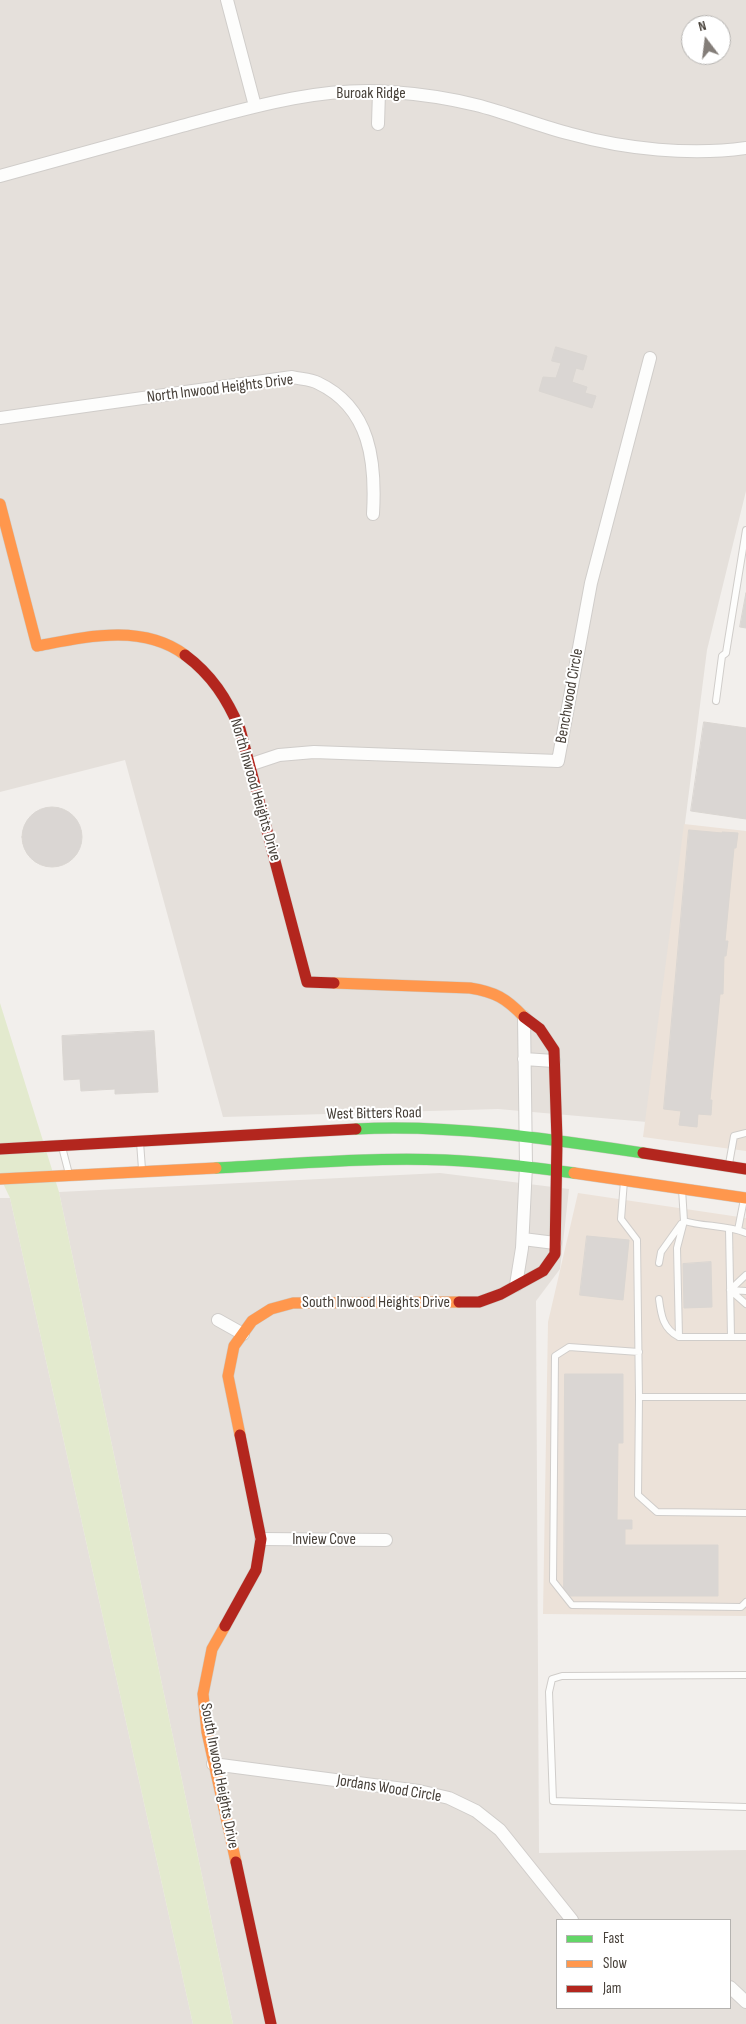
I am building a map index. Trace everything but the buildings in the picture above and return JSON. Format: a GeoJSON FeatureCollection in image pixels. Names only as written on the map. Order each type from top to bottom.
{"type":"FeatureCollection","features":[{"type":"Feature","properties":{"kind":"street"},"geometry":{"type":"LineString","coordinates":[[227,0],[255,106]]}},
{"type":"Feature","properties":{"kind":"street","name":"Buroak Ridge"},"geometry":{"type":"LineString","coordinates":[[0,176],[255,106],[299,97],[345,92],[379,92],[436,97],[477,105],[572,135],[624,146],[678,150],[746,148]]}},
{"type":"Feature","properties":{"kind":"street"},"geometry":{"type":"LineString","coordinates":[[378,124],[379,92]]}},
{"type":"Feature","properties":{"kind":"street","name":"Benchwood Circle"},"geometry":{"type":"LineString","coordinates":[[249,764],[279,755],[314,752],[558,761],[591,583],[650,358]]}},
{"type":"Feature","properties":{"kind":"street","name":"North Inwood Heights Drive"},"geometry":{"type":"LineString","coordinates":[[0,418],[292,377],[318,382],[346,402],[362,424],[371,455],[375,482],[373,514]]}},
{"type":"Feature","properties":{"kind":"street","name":"North Inwood Heights Drive"},"geometry":{"type":"LineString","coordinates":[[0,504],[37,646],[98,636],[125,635],[151,639],[176,649],[198,664],[217,683],[231,706],[240,729],[307,982],[470,988],[487,991],[510,1002],[524,1017],[540,1029],[554,1050],[557,1170]]}},
{"type":"Feature","properties":{"kind":"street"},"geometry":{"type":"LineString","coordinates":[[516,1285],[523,1239],[526,1166],[524,1137],[524,1017]]}},
{"type":"Feature","properties":{"kind":"street"},"geometry":{"type":"LineString","coordinates":[[524,1060],[554,1061]]}},
{"type":"Feature","properties":{"kind":"street","name":"West Bitters Road"},"geometry":{"type":"LineString","coordinates":[[0,1149],[360,1129],[446,1130],[557,1140],[746,1169]]}},
{"type":"Feature","properties":{"kind":"street"},"geometry":{"type":"LineString","coordinates":[[0,1179],[142,1170],[357,1161],[444,1160],[526,1166],[745,1198]]}},
{"type":"Feature","properties":{"kind":"street","name":"South Inwood Heights Drive"},"geometry":{"type":"LineString","coordinates":[[271,2024],[214,1764],[204,1709],[205,1679],[212,1649],[256,1570],[261,1540],[228,1376],[234,1346],[252,1321],[271,1309],[294,1303],[480,1302],[501,1294],[543,1271],[555,1254],[557,1170]]}},
{"type":"Feature","properties":{"kind":"street"},"geometry":{"type":"LineString","coordinates":[[523,1239],[555,1243]]}},
{"type":"Feature","properties":{"kind":"street"},"geometry":{"type":"LineString","coordinates":[[218,1320],[243,1334]]}},
{"type":"Feature","properties":{"kind":"street","name":"Inview Cove"},"geometry":{"type":"LineString","coordinates":[[261,1540],[386,1540]]}},
{"type":"Feature","properties":{"kind":"street","name":"Jordans Wood Circle"},"geometry":{"type":"LineString","coordinates":[[214,1764],[419,1791],[449,1798],[476,1811],[500,1830],[571,1919]]}},
{"type":"Feature","properties":{"kind":"street"},"geometry":{"type":"LineString","coordinates":[[731,1988],[746,2002]]}},
{"type":"Feature","properties":{"kind":"lane"},"geometry":{"type":"LineString","coordinates":[[716,701],[722,656],[726,653],[746,530]]}},
{"type":"Feature","properties":{"kind":"lane"},"geometry":{"type":"LineString","coordinates":[[729,1166],[734,1136],[746,1133]]}},
{"type":"Feature","properties":{"kind":"lane"},"geometry":{"type":"LineString","coordinates":[[140,1141],[142,1170]]}},
{"type":"Feature","properties":{"kind":"lane"},"geometry":{"type":"LineString","coordinates":[[61,1146],[70,1175]]}},
{"type":"Feature","properties":{"kind":"lane"},"geometry":{"type":"LineString","coordinates":[[624,1179],[621,1219],[637,1240],[638,1495],[657,1512],[746,1513]]}},
{"type":"Feature","properties":{"kind":"lane"},"geometry":{"type":"LineString","coordinates":[[679,1337],[677,1248],[684,1222],[682,1188]]}},
{"type":"Feature","properties":{"kind":"lane"},"geometry":{"type":"LineString","coordinates":[[738,1230],[745,1198]]}},
{"type":"Feature","properties":{"kind":"lane"},"geometry":{"type":"LineString","coordinates":[[684,1222],[699,1226],[746,1232]]}},
{"type":"Feature","properties":{"kind":"lane"},"geometry":{"type":"LineString","coordinates":[[659,1263],[661,1252],[684,1222]]}},
{"type":"Feature","properties":{"kind":"lane"},"geometry":{"type":"LineString","coordinates":[[729,1229],[731,1337]]}},
{"type":"Feature","properties":{"kind":"lane"},"geometry":{"type":"LineString","coordinates":[[730,1290],[746,1275]]}},
{"type":"Feature","properties":{"kind":"lane"},"geometry":{"type":"LineString","coordinates":[[730,1290],[746,1291]]}},
{"type":"Feature","properties":{"kind":"lane"},"geometry":{"type":"LineString","coordinates":[[730,1290],[746,1304]]}},
{"type":"Feature","properties":{"kind":"lane"},"geometry":{"type":"LineString","coordinates":[[658,1299],[663,1321],[672,1333],[679,1337],[746,1337]]}},
{"type":"Feature","properties":{"kind":"lane"},"geometry":{"type":"LineString","coordinates":[[638,1352],[569,1347],[554,1356],[553,1581],[572,1606],[741,1606],[746,1602]]}},
{"type":"Feature","properties":{"kind":"lane"},"geometry":{"type":"LineString","coordinates":[[639,1397],[746,1397]]}},
{"type":"Feature","properties":{"kind":"lane"},"geometry":{"type":"LineString","coordinates":[[746,1675],[562,1676],[552,1679],[548,1692],[552,1802],[746,1807]]}},
{"type":"Feature","properties":{"kind":"shaded area"},"geometry":{"type":"Polygon","coordinates":[[[0,0],[746,0],[746,491],[707,650],[647,1122],[498,1109],[223,1117],[125,760],[0,792],[0,0]]]}},
{"type":"Feature","properties":{"kind":"shaded area"},"geometry":{"type":"Polygon","coordinates":[[[684,824],[746,831],[746,1151],[643,1137],[684,824]]]}},
{"type":"Feature","properties":{"kind":"shaded area"},"geometry":{"type":"Polygon","coordinates":[[[440,1173],[569,1189],[560,1269],[536,1301],[539,1853],[746,1850],[746,2024],[233,2024],[59,1192],[440,1173]]]}},
{"type":"Feature","properties":{"kind":"shaded area"},"geometry":{"type":"Polygon","coordinates":[[[578,1193],[746,1218],[746,1616],[543,1614],[548,1322],[578,1193]]]}},
{"type":"Feature","properties":{"kind":"shaded area"},"geometry":{"type":"Polygon","coordinates":[[[0,1198],[10,1198],[193,2024],[0,2024],[0,1198]]]}},
{"type":"Feature","properties":{"kind":"green space"},"geometry":{"type":"Polygon","coordinates":[[[0,1003],[59,1192],[233,2024],[193,2024],[10,1198],[0,1177],[0,1003]]]}},
{"type":"Feature","properties":{"kind":"traffic: fast"},"geometry":{"type":"LineString","coordinates":[[356,1129],[428,1129],[500,1134],[643,1153]]}},
{"type":"Feature","properties":{"kind":"traffic: fast"},"geometry":{"type":"LineString","coordinates":[[216,1168],[330,1161],[416,1159],[493,1163],[574,1173]]}},
{"type":"Feature","properties":{"kind":"traffic: slow"},"geometry":{"type":"LineString","coordinates":[[0,504],[37,646],[94,636],[132,636],[168,645],[185,655]]}},
{"type":"Feature","properties":{"kind":"traffic: slow"},"geometry":{"type":"LineString","coordinates":[[334,983],[470,988],[500,997],[524,1017]]}},
{"type":"Feature","properties":{"kind":"traffic: slow"},"geometry":{"type":"LineString","coordinates":[[0,1179],[216,1168]]}},
{"type":"Feature","properties":{"kind":"traffic: slow"},"geometry":{"type":"LineString","coordinates":[[574,1173],[746,1198]]}},
{"type":"Feature","properties":{"kind":"traffic: slow"},"geometry":{"type":"LineString","coordinates":[[240,1435],[228,1376],[234,1346],[252,1321],[271,1309],[293,1303],[459,1302]]}},
{"type":"Feature","properties":{"kind":"traffic: slow"},"geometry":{"type":"LineString","coordinates":[[225,1626],[212,1649],[203,1694],[207,1732],[236,1862]]}},
{"type":"Feature","properties":{"kind":"traffic: jam"},"geometry":{"type":"LineString","coordinates":[[185,655],[218,688],[240,729],[307,982],[334,983]]}},
{"type":"Feature","properties":{"kind":"traffic: jam"},"geometry":{"type":"LineString","coordinates":[[459,1302],[479,1302],[501,1294],[543,1271],[555,1254],[557,1140],[554,1050],[540,1029],[524,1017]]}},
{"type":"Feature","properties":{"kind":"traffic: jam"},"geometry":{"type":"LineString","coordinates":[[0,1149],[356,1129]]}},
{"type":"Feature","properties":{"kind":"traffic: jam"},"geometry":{"type":"LineString","coordinates":[[643,1153],[746,1169]]}},
{"type":"Feature","properties":{"kind":"traffic: jam"},"geometry":{"type":"LineString","coordinates":[[225,1626],[256,1570],[261,1539],[240,1435]]}},
{"type":"Feature","properties":{"kind":"traffic: jam"},"geometry":{"type":"LineString","coordinates":[[236,1862],[271,2024]]}}]}
